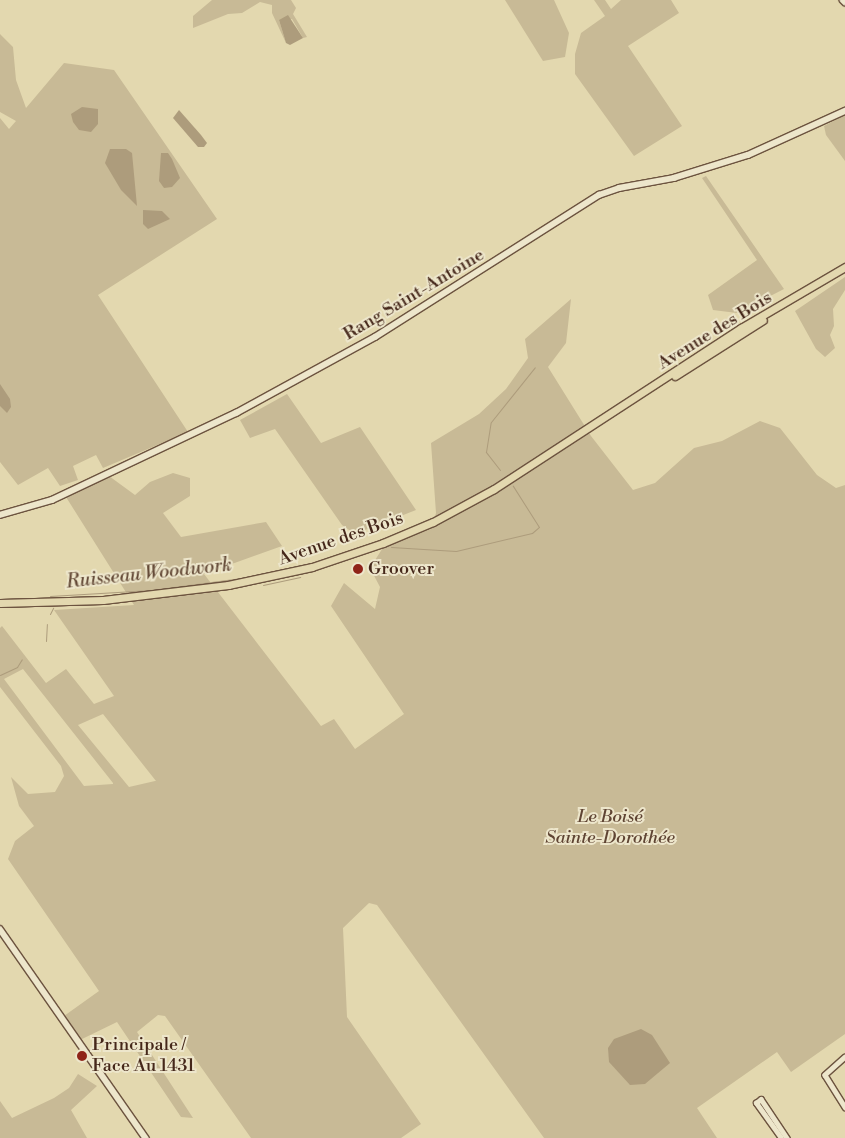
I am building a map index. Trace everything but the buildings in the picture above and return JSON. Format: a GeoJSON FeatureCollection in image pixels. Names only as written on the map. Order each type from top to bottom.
{"type":"FeatureCollection","features":[{"type":"Feature","properties":{"kind":"main road","name":"Avenue des Bois"},"geometry":{"type":"LineString","coordinates":[[0,603],[91,601],[206,589],[269,578],[338,560],[408,533],[469,503],[654,386],[699,363],[792,300],[845,267]]}},
{"type":"Feature","properties":{"kind":"street","name":"Rang Saint-Antoine"},"geometry":{"type":"LineString","coordinates":[[0,515],[52,500],[236,412],[375,338],[599,195],[619,188],[674,178],[748,156],[845,111]]}},
{"type":"Feature","properties":{"kind":"street"},"geometry":{"type":"LineString","coordinates":[[0,929],[146,1138]]}},
{"type":"Feature","properties":{"kind":"street"},"geometry":{"type":"LineString","coordinates":[[845,1057],[827,1070],[825,1077],[845,1107]]}},
{"type":"Feature","properties":{"kind":"street"},"geometry":{"type":"LineString","coordinates":[[781,1138],[756,1103],[761,1099],[787,1138]]}},
{"type":"Feature","properties":{"kind":"green space"},"geometry":{"type":"Polygon","coordinates":[[[212,0],[291,0],[296,8],[293,14],[307,37],[303,38],[292,19],[279,20],[286,43],[272,13],[272,5],[260,2],[242,13],[228,14],[193,28],[193,16],[212,0]]]}},
{"type":"Feature","properties":{"kind":"green space"},"geometry":{"type":"Polygon","coordinates":[[[505,0],[554,0],[569,33],[565,57],[543,61],[505,0]]]}},
{"type":"Feature","properties":{"kind":"green space"},"geometry":{"type":"Polygon","coordinates":[[[594,0],[605,0],[611,9],[621,0],[671,0],[679,13],[628,46],[682,126],[634,156],[575,74],[575,54],[581,33],[605,16],[594,0]]]}},
{"type":"Feature","properties":{"kind":"green space"},"geometry":{"type":"Polygon","coordinates":[[[0,34],[13,47],[16,80],[26,108],[64,63],[114,70],[217,219],[98,295],[188,432],[103,468],[96,455],[73,466],[78,480],[60,486],[48,468],[18,485],[0,462],[0,118],[9,129],[16,121],[0,112],[0,34]]]}},
{"type":"Feature","properties":{"kind":"green space"},"geometry":{"type":"Polygon","coordinates":[[[845,115],[845,161],[826,135],[824,126],[845,115]]]}},
{"type":"Feature","properties":{"kind":"green space"},"geometry":{"type":"Polygon","coordinates":[[[706,176],[784,289],[737,313],[713,310],[708,295],[757,260],[702,178],[706,176]]]}},
{"type":"Feature","properties":{"kind":"green space"},"geometry":{"type":"Polygon","coordinates":[[[845,277],[845,290],[833,309],[834,326],[830,335],[835,348],[825,357],[816,349],[795,311],[845,277]]]}},
{"type":"Feature","properties":{"kind":"green space","name":"Le Boisé Sainte-Dorothée"},"geometry":{"type":"Polygon","coordinates":[[[571,299],[566,343],[548,367],[591,436],[633,490],[655,483],[694,448],[722,441],[760,421],[780,428],[817,475],[836,488],[845,485],[845,1034],[791,1072],[777,1052],[697,1108],[717,1138],[544,1138],[377,905],[369,903],[343,928],[347,1017],[421,1124],[401,1138],[251,1138],[165,1016],[158,1015],[137,1032],[193,1118],[181,1117],[117,1022],[80,1040],[64,1016],[99,991],[8,859],[15,841],[34,826],[19,806],[11,777],[28,794],[55,792],[64,776],[61,766],[0,687],[0,628],[2,626],[46,683],[66,669],[94,704],[114,696],[54,610],[134,605],[66,497],[109,476],[135,495],[150,482],[173,473],[190,478],[190,496],[163,513],[181,537],[266,522],[282,546],[204,574],[321,726],[334,719],[355,749],[404,714],[331,606],[344,583],[375,609],[380,587],[370,568],[384,546],[431,529],[436,513],[431,443],[479,414],[506,389],[528,358],[525,339],[571,299]],[[23,669],[4,679],[84,786],[113,784],[113,783],[23,669]],[[103,714],[78,725],[129,787],[156,781],[103,714]]]}},
{"type":"Feature","properties":{"kind":"green space"},"geometry":{"type":"Polygon","coordinates":[[[287,394],[321,443],[360,427],[416,510],[360,532],[352,532],[342,525],[275,429],[250,438],[240,420],[287,394]]]}},
{"type":"Feature","properties":{"kind":"green space"},"geometry":{"type":"Polygon","coordinates":[[[78,1074],[97,1086],[71,1110],[87,1138],[0,1138],[0,1101],[12,1118],[54,1098],[69,1088],[78,1074]]]}},
{"type":"Feature","properties":{"kind":"shaded area"},"geometry":{"type":"Polygon","coordinates":[[[288,15],[303,38],[290,45],[286,43],[279,20],[288,15]]]}},
{"type":"Feature","properties":{"kind":"shaded area"},"geometry":{"type":"Polygon","coordinates":[[[82,107],[98,109],[98,124],[91,132],[79,130],[73,122],[71,114],[82,107]]]}},
{"type":"Feature","properties":{"kind":"shaded area"},"geometry":{"type":"Polygon","coordinates":[[[179,110],[207,143],[204,147],[198,147],[173,118],[179,110]]]}},
{"type":"Feature","properties":{"kind":"shaded area"},"geometry":{"type":"Polygon","coordinates":[[[110,149],[126,149],[132,153],[137,206],[121,190],[105,163],[110,149]]]}},
{"type":"Feature","properties":{"kind":"shaded area"},"geometry":{"type":"Polygon","coordinates":[[[161,153],[168,153],[180,178],[172,187],[164,188],[159,181],[161,153]]]}},
{"type":"Feature","properties":{"kind":"shaded area"},"geometry":{"type":"Polygon","coordinates":[[[143,210],[162,211],[170,219],[148,229],[143,224],[143,210]]]}},
{"type":"Feature","properties":{"kind":"shaded area"},"geometry":{"type":"Polygon","coordinates":[[[0,384],[10,399],[11,407],[7,413],[0,406],[0,384]]]}},
{"type":"Feature","properties":{"kind":"shaded area"},"geometry":{"type":"Polygon","coordinates":[[[641,1029],[652,1035],[670,1063],[645,1084],[630,1085],[609,1062],[608,1048],[614,1039],[641,1029]]]}},
{"type":"Feature","properties":{"kind":"waterway","name":"Ruisseau Woodwork"},"geometry":{"type":"LineString","coordinates":[[500,470],[486,452],[491,422],[535,367]]}},
{"type":"Feature","properties":{"kind":"waterway","name":"Ruisseau Woodwork"},"geometry":{"type":"LineString","coordinates":[[391,547],[456,551],[532,533],[539,527],[513,486]]}},
{"type":"Feature","properties":{"kind":"waterway","name":"Ruisseau Woodwork"},"geometry":{"type":"LineString","coordinates":[[50,596],[151,590],[249,577]]}},
{"type":"Feature","properties":{"kind":"waterway","name":"Ruisseau Woodwork"},"geometry":{"type":"LineString","coordinates":[[263,585],[300,577]]}},
{"type":"Feature","properties":{"kind":"waterway","name":"Ruisseau Woodwork"},"geometry":{"type":"LineString","coordinates":[[50,614],[53,608]]}},
{"type":"Feature","properties":{"kind":"waterway","name":"Ruisseau Woodwork"},"geometry":{"type":"LineString","coordinates":[[46,641],[47,624]]}},
{"type":"Feature","properties":{"kind":"waterway","name":"Ruisseau Woodwork"},"geometry":{"type":"LineString","coordinates":[[0,675],[17,667],[22,659]]}},
{"type":"Feature","properties":{"kind":"place","name":"Groover"},"geometry":{"type":"Point","coordinates":[358,569]}},
{"type":"Feature","properties":{"kind":"place","name":"Principale / Face Au 1431"},"geometry":{"type":"Point","coordinates":[82,1056]}}]}
